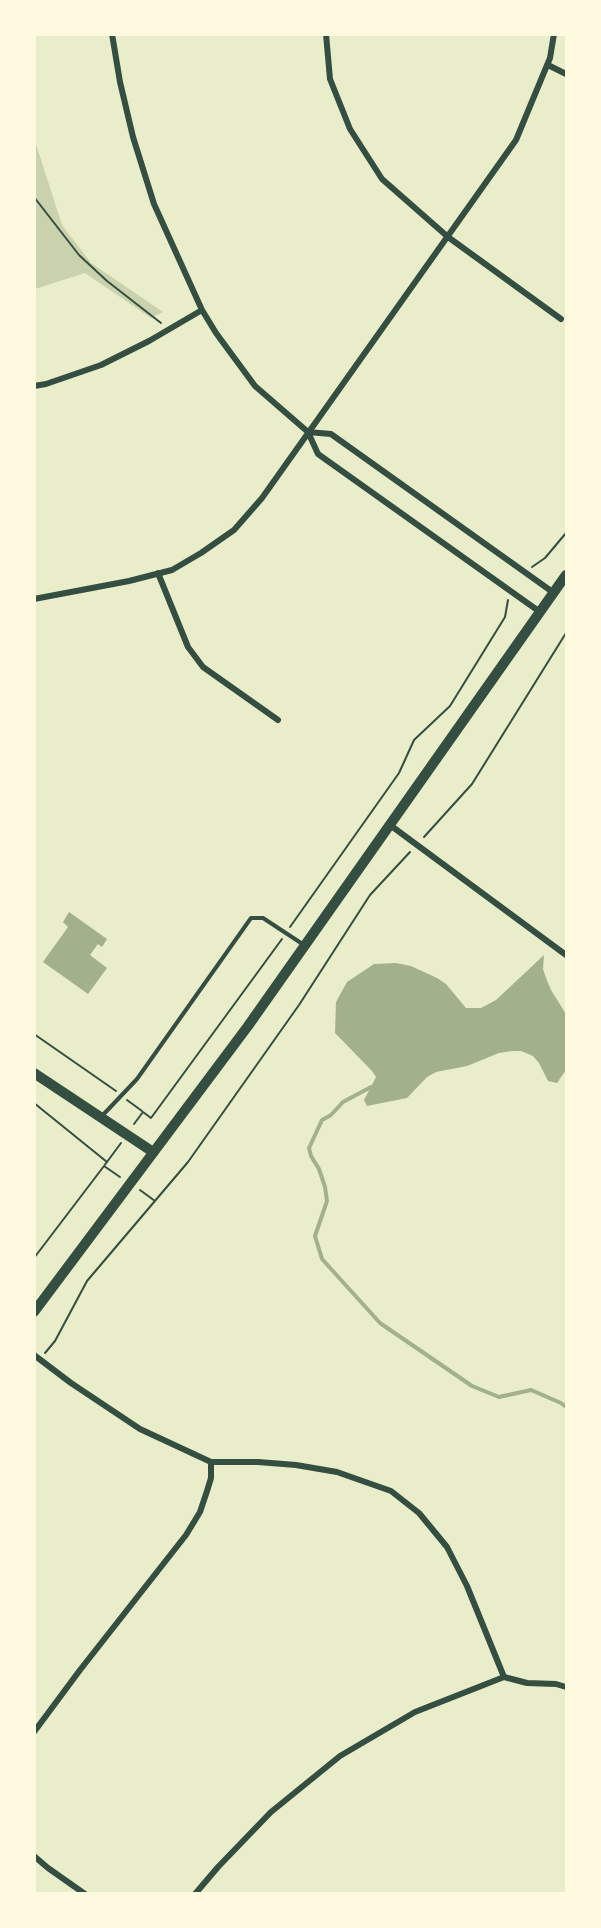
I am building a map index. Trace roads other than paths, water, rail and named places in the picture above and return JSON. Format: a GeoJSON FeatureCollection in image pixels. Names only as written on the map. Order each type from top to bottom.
{"type":"FeatureCollection","features":[{"type":"Feature","properties":{"kind":"street"},"geometry":{"type":"LineString","coordinates":[[112,34],[133,137],[154,204],[202,310],[255,386],[308,432],[318,454],[540,612]]}},
{"type":"Feature","properties":{"kind":"street"},"geometry":{"type":"LineString","coordinates":[[326,34],[330,79],[350,129],[382,179],[448,237],[561,319]]}},
{"type":"Feature","properties":{"kind":"street"},"geometry":{"type":"LineString","coordinates":[[34,599],[172,570],[234,530],[262,498],[516,140],[548,65],[554,34]]}},
{"type":"Feature","properties":{"kind":"street"},"geometry":{"type":"LineString","coordinates":[[548,65],[567,74]]}},
{"type":"Feature","properties":{"kind":"street"},"geometry":{"type":"LineString","coordinates":[[34,386],[101,365],[202,310]]}},
{"type":"Feature","properties":{"kind":"street"},"geometry":{"type":"LineString","coordinates":[[308,432],[331,434],[554,593]]}},
{"type":"Feature","properties":{"kind":"street"},"geometry":{"type":"LineString","coordinates":[[158,573],[188,647],[203,666],[278,720]]}},
{"type":"Feature","properties":{"kind":"street"},"geometry":{"type":"LineString","coordinates":[[34,1312],[216,1070],[567,575]]}},
{"type":"Feature","properties":{"kind":"street"},"geometry":{"type":"LineString","coordinates":[[390,825],[567,955]]}},
{"type":"Feature","properties":{"kind":"street"},"geometry":{"type":"LineString","coordinates":[[34,1072],[153,1152]]}},
{"type":"Feature","properties":{"kind":"street"},"geometry":{"type":"LineString","coordinates":[[37,1357],[140,1429],[211,1462],[296,1465],[337,1472],[391,1491],[419,1513],[447,1547],[468,1586],[504,1677]]}},
{"type":"Feature","properties":{"kind":"street"},"geometry":{"type":"LineString","coordinates":[[34,1732],[186,1535],[200,1512],[211,1478],[211,1462]]}},
{"type":"Feature","properties":{"kind":"street"},"geometry":{"type":"LineString","coordinates":[[195,1893],[271,1812],[340,1756],[415,1712],[504,1677],[527,1683],[556,1684],[567,1687]]}},
{"type":"Feature","properties":{"kind":"street"},"geometry":{"type":"LineString","coordinates":[[34,1856],[85,1893]]}},
{"type":"Feature","properties":{"kind":"lane"},"geometry":{"type":"LineString","coordinates":[[101,1118],[137,1079],[251,918],[263,918],[305,946]]}},
{"type":"Feature","properties":{"kind":"waterway"},"geometry":{"type":"LineString","coordinates":[[371,1087],[343,1102],[331,1115],[322,1120],[309,1148],[319,1169],[327,1201],[315,1236],[322,1259],[380,1323],[472,1386],[499,1397],[531,1390],[566,1407]]}}]}
